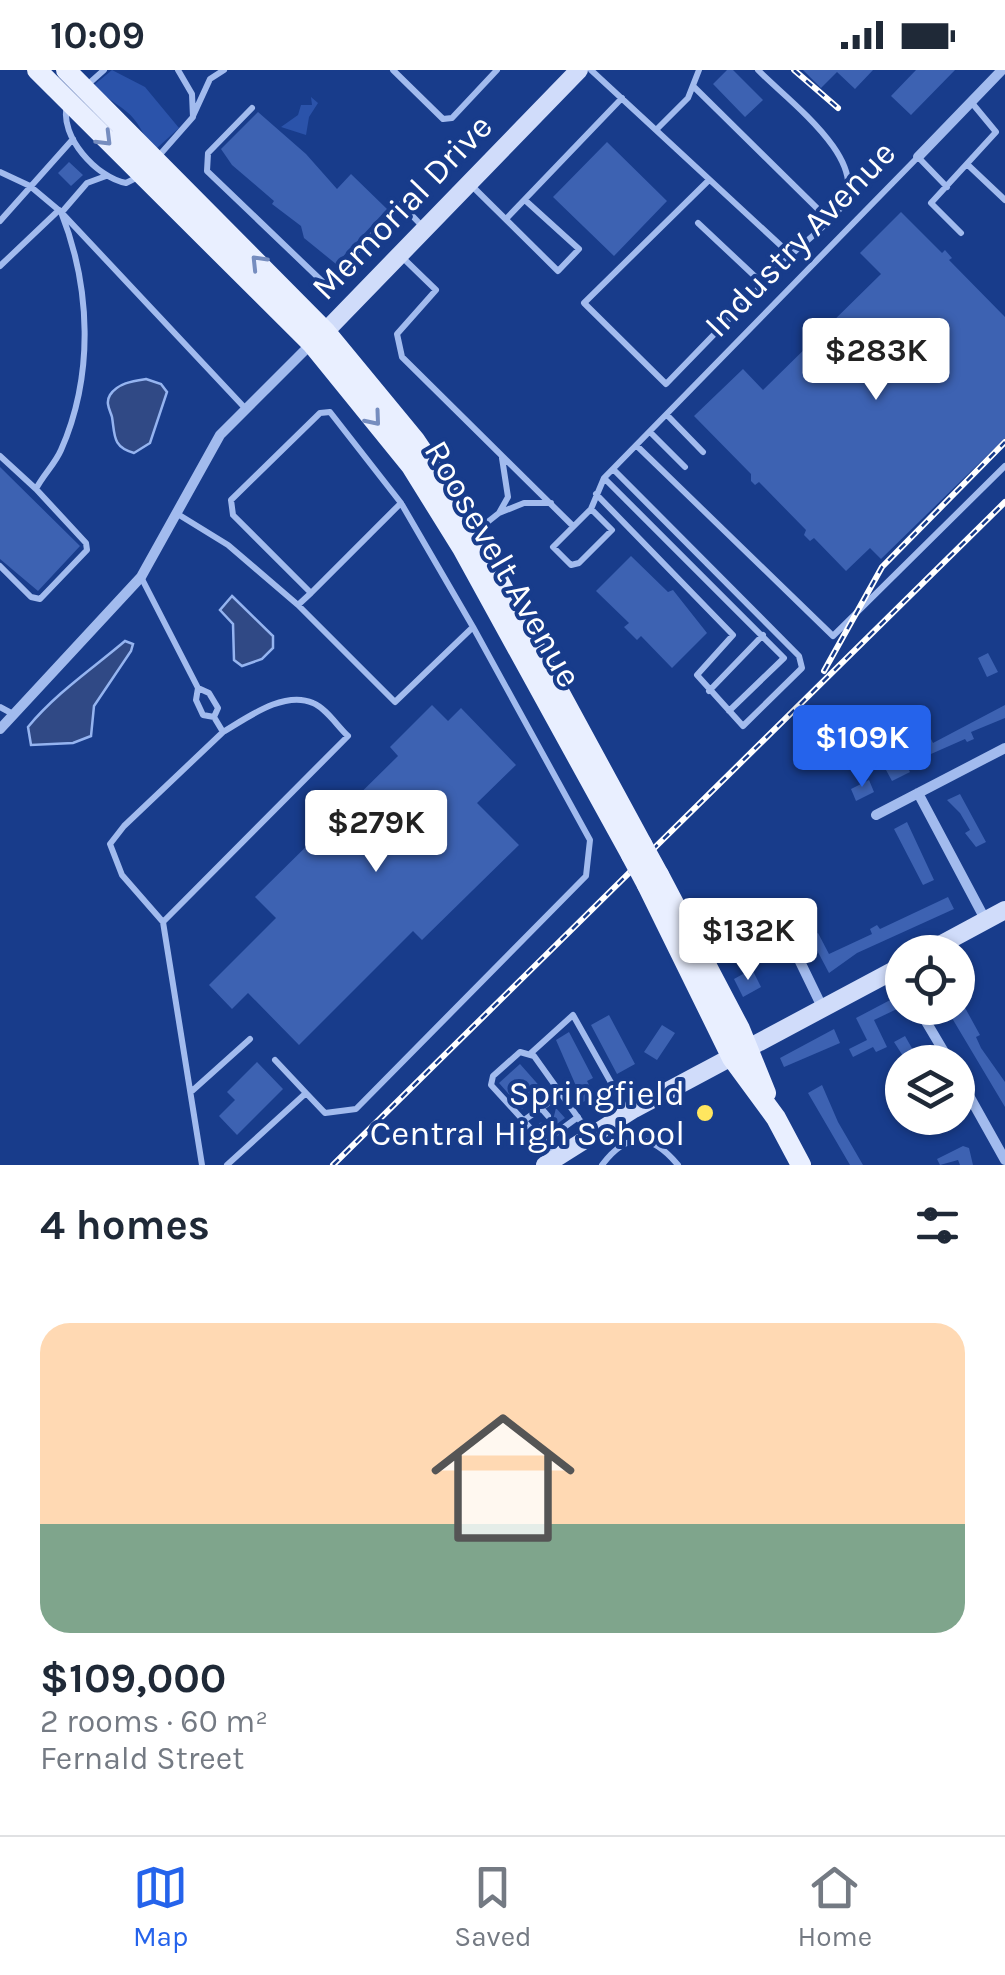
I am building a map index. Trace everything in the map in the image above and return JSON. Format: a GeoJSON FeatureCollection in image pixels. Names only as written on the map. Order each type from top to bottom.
{"type":"FeatureCollection","features":[{"type":"Feature","properties":{"kind":"main road","name":"Roosevelt Avenue"},"geometry":{"type":"LineString","coordinates":[[37,70],[77,96],[319,338],[415,440],[474,532],[801,1165]]}},
{"type":"Feature","properties":{"kind":"main road","name":"Roosevelt Avenue"},"geometry":{"type":"LineString","coordinates":[[66,70],[77,96]]}},
{"type":"Feature","properties":{"kind":"main road","name":"Memorial Drive"},"geometry":{"type":"LineString","coordinates":[[319,338],[426,230],[570,73]]}},
{"type":"Feature","properties":{"kind":"main road","name":"Roosevelt Avenue"},"geometry":{"type":"LineString","coordinates":[[319,338],[438,508],[637,849]]}},
{"type":"Feature","properties":{"kind":"main road"},"geometry":{"type":"LineString","coordinates":[[958,935],[1005,910]]}},
{"type":"Feature","properties":{"kind":"main road"},"geometry":{"type":"LineString","coordinates":[[548,1154],[885,979]]}},
{"type":"Feature","properties":{"kind":"street","name":"Industry Avenue"},"geometry":{"type":"LineString","coordinates":[[918,156],[1002,70]]}},
{"type":"Feature","properties":{"kind":"street"},"geometry":{"type":"LineString","coordinates":[[0,729],[140,577],[220,435],[244,406],[319,338]]}},
{"type":"Feature","properties":{"kind":"street"},"geometry":{"type":"LineString","coordinates":[[876,815],[1005,748]]}},
{"type":"Feature","properties":{"kind":"street"},"geometry":{"type":"LineString","coordinates":[[918,793],[986,920]]}},
{"type":"Feature","properties":{"kind":"street"},"geometry":{"type":"LineString","coordinates":[[776,912],[823,1009]]}},
{"type":"Feature","properties":{"kind":"street"},"geometry":{"type":"LineString","coordinates":[[975,1106],[1005,1160]]}},
{"type":"Feature","properties":{"kind":"lane"},"geometry":{"type":"LineString","coordinates":[[104,70],[65,112],[73,139],[106,176],[126,183],[148,168],[193,117],[210,79],[224,70]]}},
{"type":"Feature","properties":{"kind":"lane"},"geometry":{"type":"LineString","coordinates":[[178,70],[192,94],[193,117]]}},
{"type":"Feature","properties":{"kind":"lane"},"geometry":{"type":"LineString","coordinates":[[393,70],[443,119],[452,118],[497,70]]}},
{"type":"Feature","properties":{"kind":"lane"},"geometry":{"type":"LineString","coordinates":[[590,70],[658,128],[791,256]]}},
{"type":"Feature","properties":{"kind":"lane"},"geometry":{"type":"LineString","coordinates":[[658,128],[688,98],[699,70]]}},
{"type":"Feature","properties":{"kind":"lane"},"geometry":{"type":"LineString","coordinates":[[709,180],[584,302],[666,384],[842,205],[851,182],[847,164],[758,70]]}},
{"type":"Feature","properties":{"kind":"lane"},"geometry":{"type":"LineString","coordinates":[[692,86],[828,219]]}},
{"type":"Feature","properties":{"kind":"lane"},"geometry":{"type":"LineString","coordinates":[[506,219],[622,98]]}},
{"type":"Feature","properties":{"kind":"lane"},"geometry":{"type":"LineString","coordinates":[[961,232],[931,203],[996,132],[971,102]]}},
{"type":"Feature","properties":{"kind":"lane"},"geometry":{"type":"LineString","coordinates":[[252,108],[208,154],[205,166],[326,286],[402,204],[426,230]]}},
{"type":"Feature","properties":{"kind":"lane"},"geometry":{"type":"LineString","coordinates":[[0,221],[73,139]]}},
{"type":"Feature","properties":{"kind":"lane"},"geometry":{"type":"LineString","coordinates":[[918,156],[947,187]]}},
{"type":"Feature","properties":{"kind":"lane","name":"Industry Avenue"},"geometry":{"type":"LineString","coordinates":[[591,508],[604,478],[918,156]]}},
{"type":"Feature","properties":{"kind":"lane"},"geometry":{"type":"LineString","coordinates":[[968,165],[1005,200]]}},
{"type":"Feature","properties":{"kind":"lane"},"geometry":{"type":"LineString","coordinates":[[0,172],[30,186],[60,211],[244,406]]}},
{"type":"Feature","properties":{"kind":"lane"},"geometry":{"type":"LineString","coordinates":[[0,266],[87,183],[106,176]]}},
{"type":"Feature","properties":{"kind":"lane"},"geometry":{"type":"LineString","coordinates":[[470,183],[558,271],[579,249],[526,200]]}},
{"type":"Feature","properties":{"kind":"lane"},"geometry":{"type":"LineString","coordinates":[[36,489],[68,435],[84,370],[79,284],[60,211]]}},
{"type":"Feature","properties":{"kind":"lane"},"geometry":{"type":"LineString","coordinates":[[698,223],[763,284]]}},
{"type":"Feature","properties":{"kind":"lane"},"geometry":{"type":"LineString","coordinates":[[400,256],[436,290],[397,334],[402,357],[574,526]]}},
{"type":"Feature","properties":{"kind":"lane"},"geometry":{"type":"LineString","coordinates":[[274,1060],[325,1113],[356,1109],[586,876],[590,840],[401,503],[330,412],[320,413],[231,500],[232,515],[310,592]]}},
{"type":"Feature","properties":{"kind":"lane"},"geometry":{"type":"LineString","coordinates":[[666,415],[702,452]]}},
{"type":"Feature","properties":{"kind":"lane"},"geometry":{"type":"LineString","coordinates":[[650,432],[685,467]]}},
{"type":"Feature","properties":{"kind":"lane"},"geometry":{"type":"LineString","coordinates":[[637,446],[834,636],[1005,466]]}},
{"type":"Feature","properties":{"kind":"lane"},"geometry":{"type":"LineString","coordinates":[[497,450],[508,479],[508,496],[499,513]]}},
{"type":"Feature","properties":{"kind":"lane"},"geometry":{"type":"LineString","coordinates":[[0,456],[86,542],[87,550],[40,599],[30,597],[0,566]]}},
{"type":"Feature","properties":{"kind":"lane"},"geometry":{"type":"LineString","coordinates":[[596,494],[733,635],[698,675],[743,726],[802,668],[800,656],[613,469]]}},
{"type":"Feature","properties":{"kind":"lane"},"geometry":{"type":"LineString","coordinates":[[604,478],[784,658],[729,710]]}},
{"type":"Feature","properties":{"kind":"lane"},"geometry":{"type":"LineString","coordinates":[[298,604],[401,503]]}},
{"type":"Feature","properties":{"kind":"lane"},"geometry":{"type":"LineString","coordinates":[[474,532],[499,513],[524,503],[552,503]]}},
{"type":"Feature","properties":{"kind":"lane"},"geometry":{"type":"LineString","coordinates":[[591,508],[612,530],[578,564],[571,565],[554,547],[591,508]]}},
{"type":"Feature","properties":{"kind":"lane"},"geometry":{"type":"LineString","coordinates":[[176,513],[228,545],[298,604],[395,702],[473,627]]}},
{"type":"Feature","properties":{"kind":"lane"},"geometry":{"type":"LineString","coordinates":[[140,577],[198,688],[209,692],[218,708],[214,717],[223,732]]}},
{"type":"Feature","properties":{"kind":"lane"},"geometry":{"type":"LineString","coordinates":[[709,691],[763,636]]}},
{"type":"Feature","properties":{"kind":"lane"},"geometry":{"type":"LineString","coordinates":[[163,922],[348,736],[314,703],[294,700],[265,709],[223,732],[110,844],[122,874],[163,922],[202,1165]]}},
{"type":"Feature","properties":{"kind":"lane"},"geometry":{"type":"LineString","coordinates":[[0,707],[14,715]]}},
{"type":"Feature","properties":{"kind":"lane"},"geometry":{"type":"LineString","coordinates":[[530,1053],[573,1016],[628,1112]]}},
{"type":"Feature","properties":{"kind":"lane"},"geometry":{"type":"LineString","coordinates":[[192,1092],[250,1039]]}},
{"type":"Feature","properties":{"kind":"lane"},"geometry":{"type":"LineString","coordinates":[[548,1154],[490,1080],[520,1052],[530,1053],[590,1134]]}},
{"type":"Feature","properties":{"kind":"lane"},"geometry":{"type":"LineString","coordinates":[[227,1165],[306,1093]]}},
{"type":"Feature","properties":{"kind":"lane"},"geometry":{"type":"LineString","coordinates":[[523,1121],[562,1093]]}},
{"type":"Feature","properties":{"kind":"lane"},"geometry":{"type":"LineString","coordinates":[[541,1108],[548,1116]]}},
{"type":"Feature","properties":{"kind":"lane"},"geometry":{"type":"LineString","coordinates":[[548,1154],[558,1128],[578,1118]]}},
{"type":"Feature","properties":{"kind":"lane"},"geometry":{"type":"LineString","coordinates":[[602,1165],[622,1148],[648,1139],[665,1148],[678,1165]]}},
{"type":"Feature","properties":{"kind":"shaded area"},"geometry":{"type":"Polygon","coordinates":[[[112,70],[145,87],[179,128],[156,149],[132,117],[94,85],[112,70]]]}},
{"type":"Feature","properties":{"kind":"shaded area"},"geometry":{"type":"Polygon","coordinates":[[[311,97],[318,103],[309,117],[306,135],[281,127],[298,115],[301,105],[312,105],[311,97]]]}},
{"type":"Feature","properties":{"kind":"shaded area"},"geometry":{"type":"Polygon","coordinates":[[[146,379],[161,384],[167,392],[150,443],[134,453],[116,439],[108,401],[121,385],[146,379]]]}},
{"type":"Feature","properties":{"kind":"shaded area"},"geometry":{"type":"Polygon","coordinates":[[[232,596],[273,636],[273,648],[262,659],[242,666],[234,660],[233,624],[220,610],[232,596]]]}},
{"type":"Feature","properties":{"kind":"shaded area"},"geometry":{"type":"Polygon","coordinates":[[[125,641],[133,644],[131,651],[94,706],[91,736],[73,743],[31,745],[28,727],[62,692],[125,641]]]}},
{"type":"Feature","properties":{"kind":"building"},"geometry":{"type":"Polygon","coordinates":[[[727,70],[733,70],[763,100],[745,117],[713,84],[727,70]]]}},
{"type":"Feature","properties":{"kind":"building"},"geometry":{"type":"Polygon","coordinates":[[[803,70],[873,70],[855,89],[837,72],[821,88],[803,70]]]}},
{"type":"Feature","properties":{"kind":"building"},"geometry":{"type":"Polygon","coordinates":[[[916,70],[955,70],[911,115],[891,96],[916,70]]]}},
{"type":"Feature","properties":{"kind":"building"},"geometry":{"type":"Polygon","coordinates":[[[258,112],[306,154],[337,189],[351,174],[387,209],[336,264],[304,238],[301,226],[272,204],[274,201],[232,165],[221,149],[258,112]]]}},
{"type":"Feature","properties":{"kind":"building"},"geometry":{"type":"Polygon","coordinates":[[[607,142],[667,201],[614,256],[553,197],[607,142]]]}},
{"type":"Feature","properties":{"kind":"building"},"geometry":{"type":"Polygon","coordinates":[[[69,162],[83,175],[71,186],[58,173],[69,162]]]}},
{"type":"Feature","properties":{"kind":"building"},"geometry":{"type":"Polygon","coordinates":[[[901,212],[942,253],[945,250],[952,258],[949,260],[1005,317],[1005,438],[881,559],[870,548],[846,571],[814,538],[810,541],[804,535],[806,530],[759,482],[755,485],[751,481],[751,474],[694,416],[743,369],[763,390],[881,274],[860,253],[901,212]]]}},
{"type":"Feature","properties":{"kind":"building"},"geometry":{"type":"Polygon","coordinates":[[[0,467],[80,546],[38,591],[0,559],[0,467]]]}},
{"type":"Feature","properties":{"kind":"building"},"geometry":{"type":"Polygon","coordinates":[[[631,556],[668,592],[673,590],[707,633],[672,668],[641,636],[637,640],[624,627],[629,623],[596,591],[631,556]]]}},
{"type":"Feature","properties":{"kind":"building"},"geometry":{"type":"Polygon","coordinates":[[[988,653],[998,672],[987,677],[978,658],[988,653]]]}},
{"type":"Feature","properties":{"kind":"building"},"geometry":{"type":"Polygon","coordinates":[[[432,705],[448,721],[461,708],[516,765],[477,803],[519,845],[422,940],[413,931],[299,1045],[248,993],[232,1009],[209,985],[276,918],[255,897],[398,756],[390,747],[432,705]]]}},
{"type":"Feature","properties":{"kind":"building"},"geometry":{"type":"Polygon","coordinates":[[[1005,705],[1005,718],[971,732],[974,739],[965,739],[906,765],[910,772],[892,781],[886,770],[920,747],[918,742],[930,737],[933,743],[1005,705]]]}},
{"type":"Feature","properties":{"kind":"building"},"geometry":{"type":"Polygon","coordinates":[[[869,780],[874,792],[856,801],[851,789],[869,780]]]}},
{"type":"Feature","properties":{"kind":"building"},"geometry":{"type":"Polygon","coordinates":[[[960,794],[986,842],[976,847],[965,833],[970,830],[960,813],[947,800],[960,794]]]}},
{"type":"Feature","properties":{"kind":"building"},"geometry":{"type":"Polygon","coordinates":[[[907,822],[934,880],[923,885],[894,829],[907,822]]]}},
{"type":"Feature","properties":{"kind":"building"},"geometry":{"type":"Polygon","coordinates":[[[948,897],[954,909],[897,935],[885,935],[885,940],[857,953],[829,973],[810,937],[818,933],[829,954],[872,934],[870,929],[877,925],[880,929],[948,897]]]}},
{"type":"Feature","properties":{"kind":"building"},"geometry":{"type":"Polygon","coordinates":[[[752,969],[761,987],[743,997],[734,979],[752,969]]]}},
{"type":"Feature","properties":{"kind":"building"},"geometry":{"type":"Polygon","coordinates":[[[885,1003],[885,1015],[874,1020],[885,1048],[876,1052],[873,1047],[853,1057],[849,1049],[867,1040],[856,1018],[885,1003]]]}},
{"type":"Feature","properties":{"kind":"building"},"geometry":{"type":"Polygon","coordinates":[[[609,1015],[635,1064],[617,1074],[591,1025],[609,1015]]]}},
{"type":"Feature","properties":{"kind":"building"},"geometry":{"type":"Polygon","coordinates":[[[662,1025],[675,1033],[657,1060],[644,1052],[662,1025]]]}},
{"type":"Feature","properties":{"kind":"building"},"geometry":{"type":"Polygon","coordinates":[[[956,1025],[974,1025],[981,1048],[1005,1082],[1005,1107],[975,1057],[975,1045],[968,1045],[956,1025]]]}},
{"type":"Feature","properties":{"kind":"building"},"geometry":{"type":"Polygon","coordinates":[[[834,1029],[840,1043],[784,1067],[780,1058],[834,1029]]]}},
{"type":"Feature","properties":{"kind":"building"},"geometry":{"type":"Polygon","coordinates":[[[569,1032],[593,1078],[587,1081],[595,1096],[583,1102],[556,1040],[569,1032]]]}},
{"type":"Feature","properties":{"kind":"building"},"geometry":{"type":"Polygon","coordinates":[[[905,1036],[910,1045],[896,1045],[894,1042],[905,1036]]]}},
{"type":"Feature","properties":{"kind":"building"},"geometry":{"type":"Polygon","coordinates":[[[257,1062],[283,1089],[237,1135],[219,1116],[235,1100],[227,1092],[257,1062]]]}},
{"type":"Feature","properties":{"kind":"building"},"geometry":{"type":"Polygon","coordinates":[[[520,1064],[543,1090],[522,1109],[499,1083],[520,1064]]]}},
{"type":"Feature","properties":{"kind":"building"},"geometry":{"type":"Polygon","coordinates":[[[822,1085],[863,1165],[850,1165],[808,1093],[822,1085]]]}},
{"type":"Feature","properties":{"kind":"building"},"geometry":{"type":"Polygon","coordinates":[[[556,1108],[565,1118],[546,1132],[539,1123],[553,1120],[556,1108]]]}},
{"type":"Feature","properties":{"kind":"building"},"geometry":{"type":"Polygon","coordinates":[[[963,1146],[969,1148],[973,1165],[960,1165],[958,1160],[940,1165],[937,1159],[963,1146]]]}},
{"type":"Feature","properties":{"kind":"railway"},"geometry":{"type":"LineString","coordinates":[[794,70],[838,108]]}},
{"type":"Feature","properties":{"kind":"railway"},"geometry":{"type":"LineString","coordinates":[[824,671],[882,567],[1005,442]]}},
{"type":"Feature","properties":{"kind":"railway"},"geometry":{"type":"LineString","coordinates":[[333,1165],[1005,502]]}},
{"type":"Feature","properties":{"kind":"place","name":"Springfield Central High School"},"geometry":{"type":"Point","coordinates":[705,1113]}}]}
